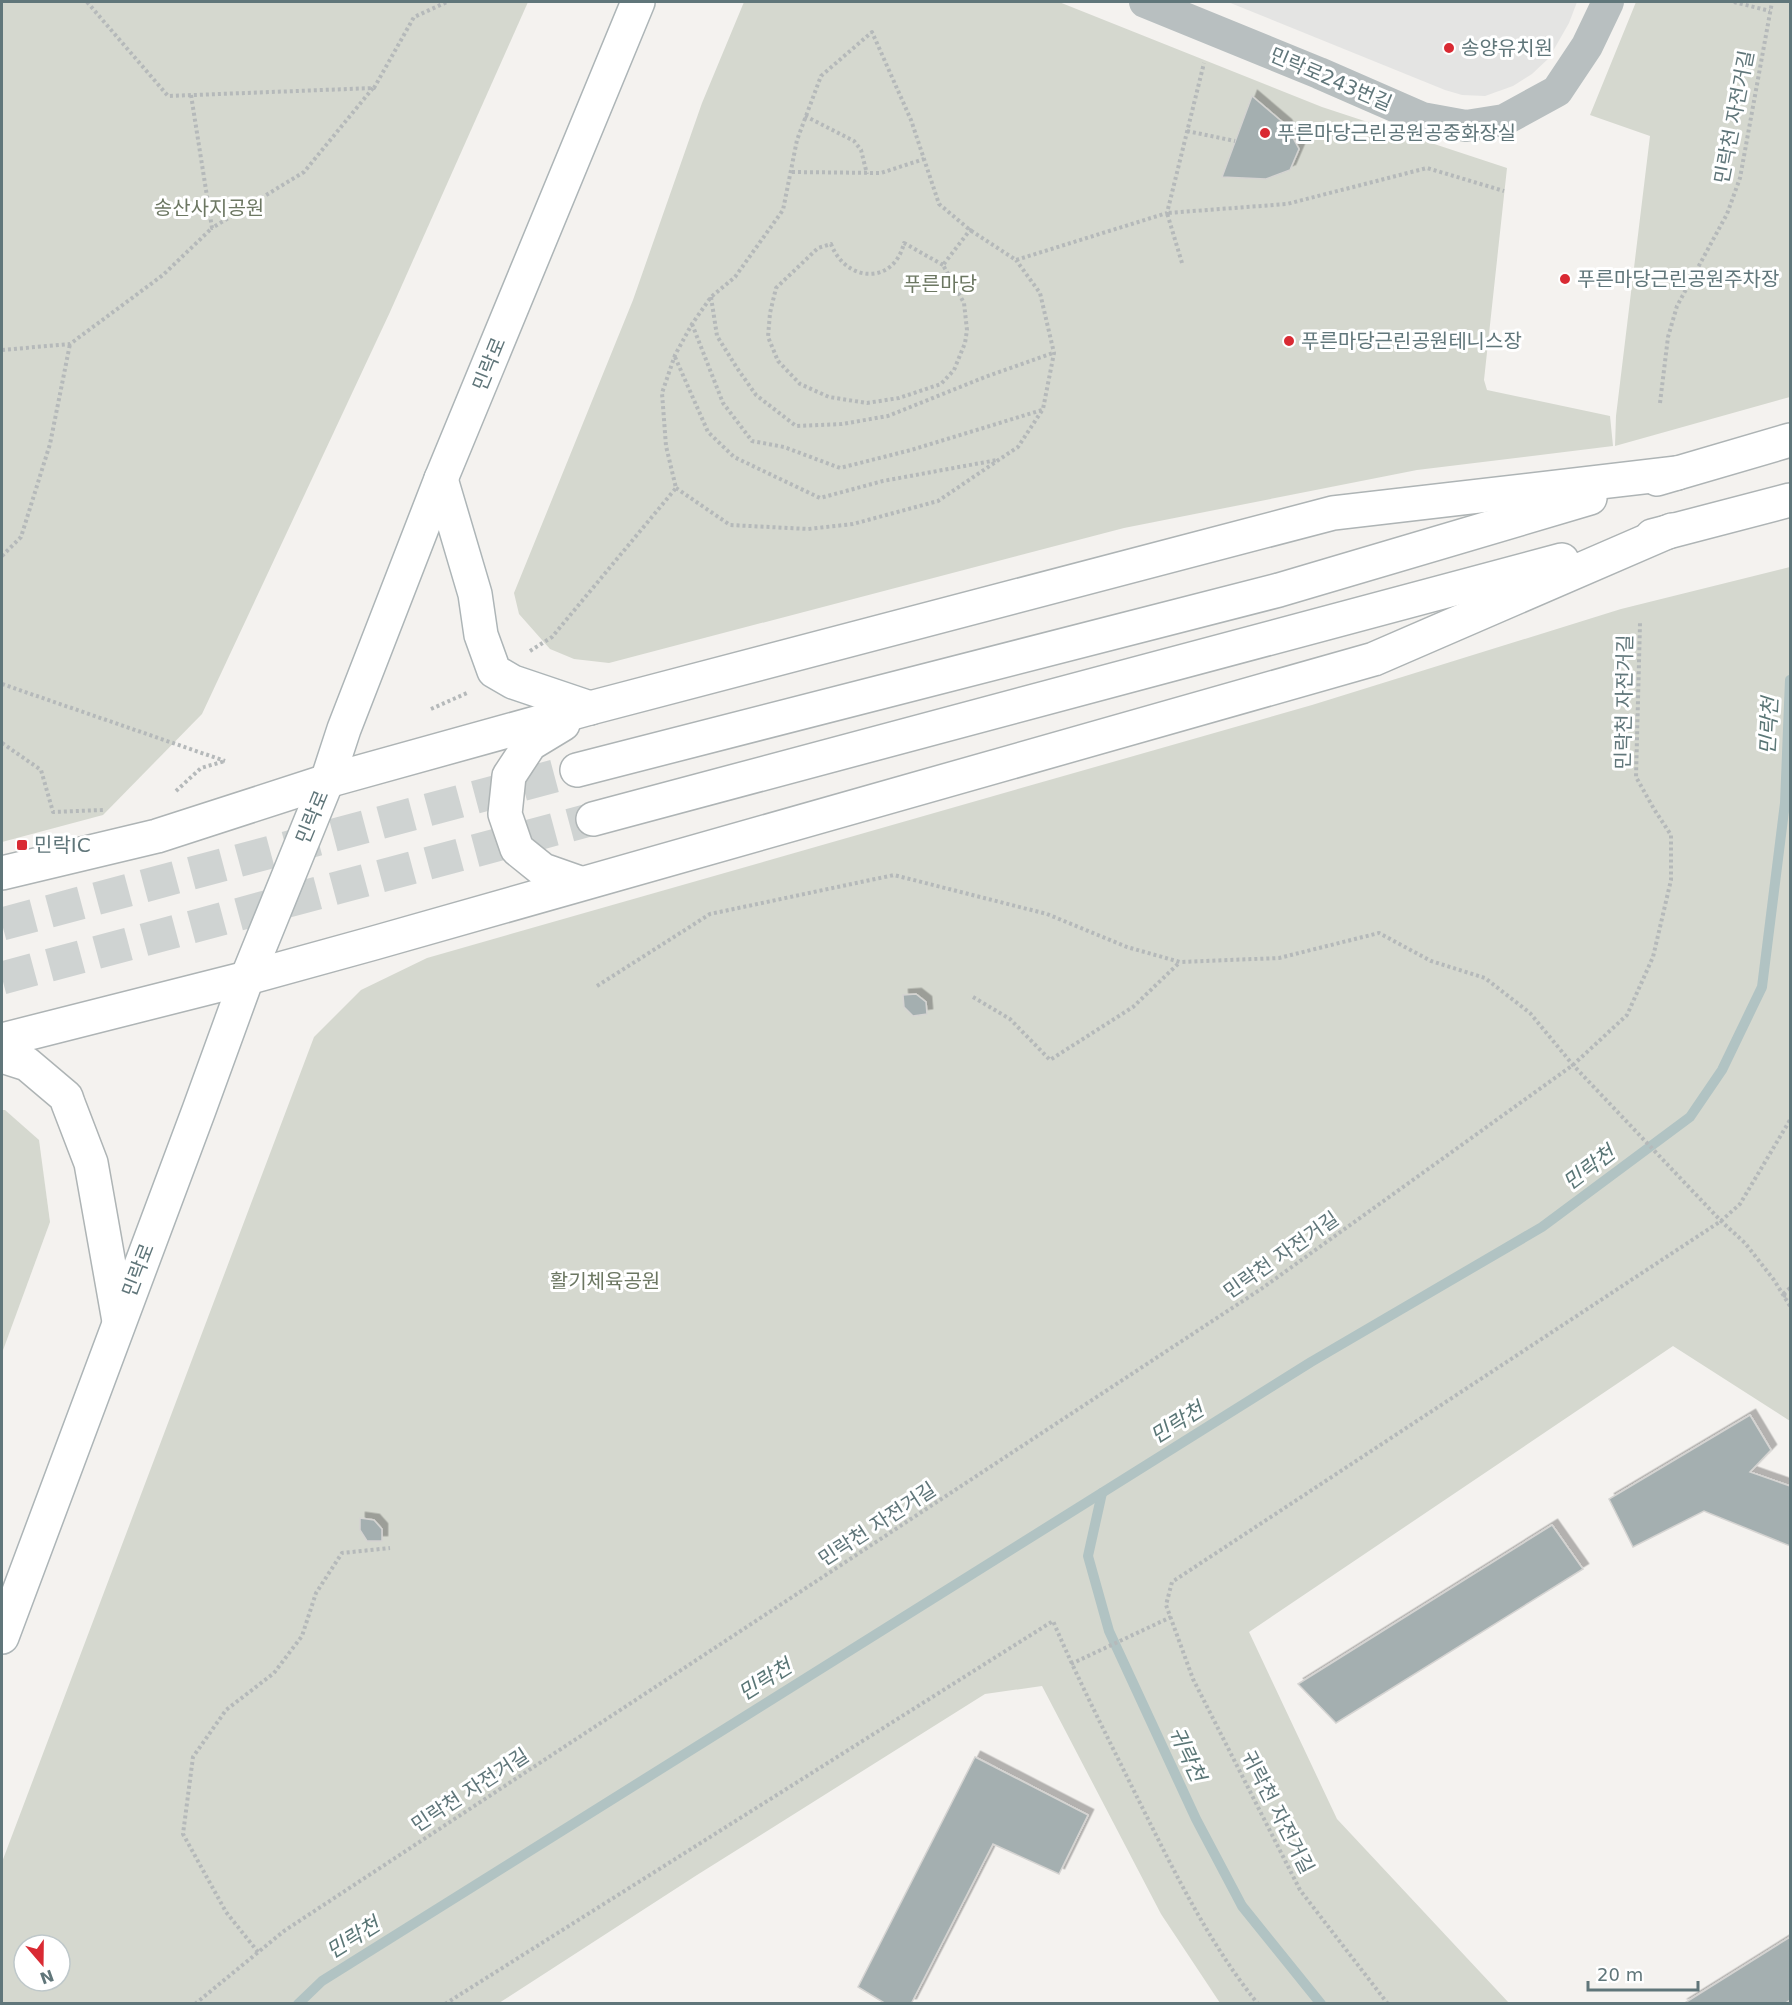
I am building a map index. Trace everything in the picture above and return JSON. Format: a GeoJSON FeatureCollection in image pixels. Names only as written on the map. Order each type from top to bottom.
{"type":"FeatureCollection","features":[{"type":"Feature","properties":{"kind":"main road","name":"민락로"},"geometry":{"type":"LineString","coordinates":[[2,1638],[200,1110],[247,978],[327,781],[344,729],[441,479],[638,2]]}},
{"type":"Feature","properties":{"kind":"main road"},"geometry":{"type":"LineString","coordinates":[[577,770],[1280,590],[1791,440]]}},
{"type":"Feature","properties":{"kind":"main road"},"geometry":{"type":"LineString","coordinates":[[2,873],[158,836],[327,781],[590,708],[1333,513],[1677,473]]}},
{"type":"Feature","properties":{"kind":"main road"},"geometry":{"type":"LineString","coordinates":[[441,479],[475,594],[481,635],[494,671],[513,682],[590,708]]}},
{"type":"Feature","properties":{"kind":"main road"},"geometry":{"type":"LineString","coordinates":[[593,819],[1791,500]]}},
{"type":"Feature","properties":{"kind":"main road"},"geometry":{"type":"LineString","coordinates":[[2,1040],[247,978],[1374,659],[1672,531]]}},
{"type":"Feature","properties":{"kind":"main road"},"geometry":{"type":"LineString","coordinates":[[580,883],[543,870],[517,849],[505,814],[509,776],[530,744],[590,708]]}},
{"type":"Feature","properties":{"kind":"main road"},"geometry":{"type":"LineString","coordinates":[[2,1056],[27,1064],[66,1097],[91,1163],[119,1321]]}},
{"type":"Feature","properties":{"kind":"street","name":"민락로243번길"},"geometry":{"type":"LineString","coordinates":[[1145,2],[1308,68],[1422,118],[1466,126],[1504,120],[1557,91],[1587,46],[1608,2]]}},
{"type":"Feature","properties":{"kind":"path"},"geometry":{"type":"LineString","coordinates":[[87,2],[168,96],[374,88]]}},
{"type":"Feature","properties":{"kind":"path"},"geometry":{"type":"LineString","coordinates":[[2,350],[70,344],[163,275],[212,228],[304,172],[374,88],[414,17],[447,2]]}},
{"type":"Feature","properties":{"kind":"path"},"geometry":{"type":"LineString","coordinates":[[1734,2],[1770,11]]}},
{"type":"Feature","properties":{"kind":"path","name":"민락천 자전거길"},"geometry":{"type":"LineString","coordinates":[[1660,403],[1668,338],[1677,306],[1727,214],[1740,178],[1772,2]]}},
{"type":"Feature","properties":{"kind":"path"},"geometry":{"type":"LineString","coordinates":[[872,32],[911,120],[924,159],[939,204],[970,230],[1016,260],[1040,293],[1054,353],[1043,410],[1018,447],[938,501],[852,524],[808,530],[730,525],[676,488],[666,446],[662,393],[675,356],[692,324],[711,297],[735,277],[783,210],[797,140],[821,76],[872,32]]}},
{"type":"Feature","properties":{"kind":"path"},"geometry":{"type":"LineString","coordinates":[[1182,263],[1167,213],[1204,63]]}},
{"type":"Feature","properties":{"kind":"path"},"geometry":{"type":"LineString","coordinates":[[191,95],[212,228]]}},
{"type":"Feature","properties":{"kind":"path"},"geometry":{"type":"LineString","coordinates":[[805,116],[854,141],[861,150],[867,174]]}},
{"type":"Feature","properties":{"kind":"path"},"geometry":{"type":"LineString","coordinates":[[1187,131],[1236,141]]}},
{"type":"Feature","properties":{"kind":"path"},"geometry":{"type":"LineString","coordinates":[[792,172],[881,173],[924,159]]}},
{"type":"Feature","properties":{"kind":"path"},"geometry":{"type":"LineString","coordinates":[[1016,260],[1167,213],[1287,204],[1426,168],[1504,191]]}},
{"type":"Feature","properties":{"kind":"path"},"geometry":{"type":"LineString","coordinates":[[944,265],[970,230]]}},
{"type":"Feature","properties":{"kind":"path"},"geometry":{"type":"LineString","coordinates":[[904,243],[944,265],[964,303],[967,330],[965,343],[954,370],[941,384],[899,398],[867,403],[830,397],[800,384],[778,361],[768,337],[770,313],[776,288],[818,248],[831,244],[835,254],[853,272],[874,274],[889,268],[902,254],[904,243]]}},
{"type":"Feature","properties":{"kind":"path"},"geometry":{"type":"LineString","coordinates":[[711,297],[717,336],[736,368],[756,395],[796,426],[842,424],[888,416],[928,402],[985,377],[1054,353]]}},
{"type":"Feature","properties":{"kind":"path"},"geometry":{"type":"LineString","coordinates":[[692,324],[723,403],[752,441],[784,447],[840,468],[911,450],[1043,410]]}},
{"type":"Feature","properties":{"kind":"path"},"geometry":{"type":"LineString","coordinates":[[2,556],[21,537],[50,444],[70,344]]}},
{"type":"Feature","properties":{"kind":"path"},"geometry":{"type":"LineString","coordinates":[[675,356],[708,432],[734,457],[820,498],[883,481],[1000,459]]}},
{"type":"Feature","properties":{"kind":"path"},"geometry":{"type":"LineString","coordinates":[[522,657],[552,637],[676,488]]}},
{"type":"Feature","properties":{"kind":"path","name":"민락천 자전거길"},"geometry":{"type":"LineString","coordinates":[[195,2004],[284,1931],[1261,1289],[1573,1065],[1627,1015],[1653,957],[1671,880],[1671,835],[1636,777],[1640,623]]}},
{"type":"Feature","properties":{"kind":"path"},"geometry":{"type":"LineString","coordinates":[[2,684],[225,761],[201,768],[176,792]]}},
{"type":"Feature","properties":{"kind":"path"},"geometry":{"type":"LineString","coordinates":[[431,709],[474,690]]}},
{"type":"Feature","properties":{"kind":"path"},"geometry":{"type":"LineString","coordinates":[[2,743],[41,770],[53,812],[112,810]]}},
{"type":"Feature","properties":{"kind":"path"},"geometry":{"type":"LineString","coordinates":[[597,986],[710,914],[894,875],[1047,914],[1127,947],[1180,962],[1279,958],[1379,933],[1431,961],[1485,978],[1530,1013],[1573,1065],[1745,1244],[1774,1280],[1791,1306]]}},
{"type":"Feature","properties":{"kind":"path"},"geometry":{"type":"LineString","coordinates":[[973,997],[1010,1018],[1050,1060],[1133,1007],[1180,962]]}},
{"type":"Feature","properties":{"kind":"path"},"geometry":{"type":"LineString","coordinates":[[1071,1664],[1171,1617],[1166,1605],[1172,1582],[1721,1221],[1740,1204],[1791,1120]]}},
{"type":"Feature","properties":{"kind":"path"},"geometry":{"type":"LineString","coordinates":[[1782,1295],[1791,1288]]}},
{"type":"Feature","properties":{"kind":"path"},"geometry":{"type":"LineString","coordinates":[[1782,1295],[1791,1297]]}},
{"type":"Feature","properties":{"kind":"path"},"geometry":{"type":"LineString","coordinates":[[258,1952],[226,1912],[183,1834],[193,1757],[226,1710],[274,1673],[302,1636],[316,1593],[342,1553],[390,1548]]}},
{"type":"Feature","properties":{"kind":"path","name":"귀락천 자전거길"},"geometry":{"type":"LineString","coordinates":[[1171,1617],[1193,1678],[1300,1890],[1388,2004]]}},
{"type":"Feature","properties":{"kind":"path"},"geometry":{"type":"LineString","coordinates":[[445,2004],[1053,1621],[1071,1664],[1184,1891],[1245,1988],[1258,2004]]}},
{"type":"Feature","properties":{"kind":"shaded area","name":"송양유치원"},"geometry":{"type":"Polygon","coordinates":[[[1228,2],[1577,2],[1569,23],[1549,58],[1532,74],[1513,86],[1485,96],[1462,95],[1445,90],[1228,2]]]}},
{"type":"Feature","properties":{"kind":"green space","name":"송산사지공원"},"geometry":{"type":"Polygon","coordinates":[[[2,2],[528,2],[390,312],[202,714],[103,815],[2,842],[2,2]]]}},
{"type":"Feature","properties":{"kind":"green space","name":"푸른마당"},"geometry":{"type":"Polygon","coordinates":[[[744,2],[1059,2],[1322,107],[1507,168],[1484,380],[1487,390],[1610,416],[1613,446],[1417,470],[1124,528],[609,663],[574,659],[550,649],[519,614],[514,593],[633,300],[702,103],[744,2]]]}},
{"type":"Feature","properties":{"kind":"green space"},"geometry":{"type":"Polygon","coordinates":[[[1636,2],[1790,2],[1790,397],[1615,446],[1616,416],[1650,136],[1590,115],[1636,2]]]}},
{"type":"Feature","properties":{"kind":"green space","name":"활기체육공원"},"geometry":{"type":"Polygon","coordinates":[[[1790,567],[1790,1421],[1673,1346],[1249,1632],[1337,1819],[1509,2003],[1220,2003],[1161,1914],[1042,1686],[985,1694],[499,2003],[2,2003],[2,1862],[314,1037],[361,990],[427,958],[1312,705],[1621,609],[1790,567]]]}},
{"type":"Feature","properties":{"kind":"green space"},"geometry":{"type":"Polygon","coordinates":[[[2,1110],[5,1110],[39,1140],[50,1222],[2,1353],[2,1110]]]}},
{"type":"Feature","properties":{"kind":"building","name":"푸른마당근린공원공중화장실"},"geometry":{"type":"Polygon","coordinates":[[[1252,96],[1286,125],[1299,149],[1290,170],[1266,179],[1222,177],[1252,96]]]}},
{"type":"Feature","properties":{"kind":"building"},"geometry":{"type":"Polygon","coordinates":[[[916,994],[926,1002],[927,1014],[913,1016],[904,1007],[903,995],[916,994]]]}},
{"type":"Feature","properties":{"kind":"building"},"geometry":{"type":"Polygon","coordinates":[[[1750,1415],[1771,1450],[1750,1472],[1790,1486],[1790,1546],[1704,1511],[1633,1547],[1609,1499],[1750,1415]]]}},
{"type":"Feature","properties":{"kind":"building"},"geometry":{"type":"Polygon","coordinates":[[[360,1518],[374,1520],[382,1529],[382,1541],[367,1541],[360,1530],[360,1518]]]}},
{"type":"Feature","properties":{"kind":"building"},"geometry":{"type":"Polygon","coordinates":[[[1552,1525],[1583,1569],[1336,1723],[1298,1684],[1552,1525]]]}},
{"type":"Feature","properties":{"kind":"building"},"geometry":{"type":"Polygon","coordinates":[[[975,1757],[1088,1815],[1059,1874],[993,1844],[911,2004],[886,2004],[858,1987],[975,1757]]]}},
{"type":"Feature","properties":{"kind":"building"},"geometry":{"type":"Polygon","coordinates":[[[1790,1937],[1790,2000],[1784,2004],[1683,2004],[1790,1937]]]}},
{"type":"Feature","properties":{"kind":"waterway","name":"민락천"},"geometry":{"type":"LineString","coordinates":[[298,2004],[322,1981],[1311,1362],[1542,1227],[1690,1117],[1722,1070],[1762,987],[1785,803],[1790,680]]}},
{"type":"Feature","properties":{"kind":"waterway","name":"귀락천"},"geometry":{"type":"LineString","coordinates":[[1102,1493],[1088,1556],[1109,1631],[1196,1819],[1242,1906],[1321,2004]]}},
{"type":"Feature","properties":{"kind":"tunnel"},"geometry":{"type":"LineString","coordinates":[[2,924],[577,770]]}},
{"type":"Feature","properties":{"kind":"tunnel"},"geometry":{"type":"LineString","coordinates":[[2,978],[593,819]]}},
{"type":"Feature","properties":{"kind":"place","name":"송양유치원"},"geometry":{"type":"Point","coordinates":[1449,48]}},
{"type":"Feature","properties":{"kind":"place","name":"푸른마당근린공원공중화장실"},"geometry":{"type":"Point","coordinates":[1265,133]}},
{"type":"Feature","properties":{"kind":"place","name":"푸른마당근린공원주차장"},"geometry":{"type":"Point","coordinates":[1565,279]}},
{"type":"Feature","properties":{"kind":"place","name":"푸른마당근린공원테니스장"},"geometry":{"type":"Point","coordinates":[1289,341]}},
{"type":"Feature","properties":{"kind":"place","name":"민락IC"},"geometry":{"type":"Point","coordinates":[22,845]}}]}
